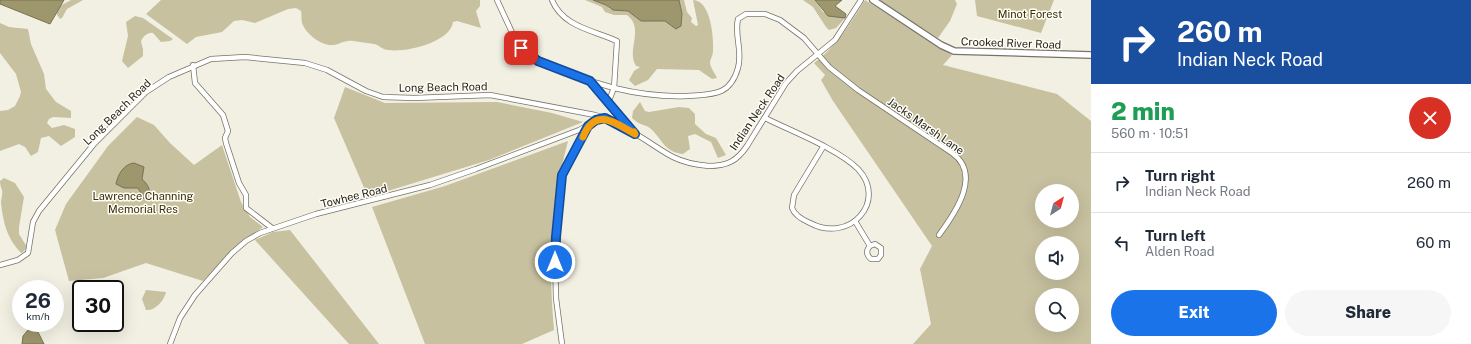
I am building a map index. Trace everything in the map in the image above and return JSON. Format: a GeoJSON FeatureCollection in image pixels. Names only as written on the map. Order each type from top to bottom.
{"type":"FeatureCollection","features":[{"type":"Feature","properties":{"kind":"street"},"geometry":{"type":"LineString","coordinates":[[497,0],[516,41],[523,50],[538,61],[590,81],[614,88]]}},
{"type":"Feature","properties":{"kind":"street"},"geometry":{"type":"LineString","coordinates":[[552,0],[558,11],[568,21],[617,41],[614,88],[608,103]]}},
{"type":"Feature","properties":{"kind":"street","name":"Indian Neck Road"},"geometry":{"type":"LineString","coordinates":[[605,118],[635,134],[662,152],[691,164],[725,165],[742,153],[790,78],[837,37],[860,0]]}},
{"type":"Feature","properties":{"kind":"street","name":"Crooked River Road"},"geometry":{"type":"LineString","coordinates":[[873,0],[939,44],[954,51],[1091,55]]}},
{"type":"Feature","properties":{"kind":"street","name":"Jacks Marsh Lane"},"geometry":{"type":"LineString","coordinates":[[614,88],[646,95],[670,97],[708,95],[722,91],[733,80],[739,66],[740,52],[738,22],[740,17],[746,14],[769,14],[798,34],[831,69],[864,95],[947,150],[962,162],[967,174],[966,186],[952,216],[939,235]]}},
{"type":"Feature","properties":{"kind":"street","name":"Long Beach Road"},"geometry":{"type":"LineString","coordinates":[[0,265],[18,260],[28,253],[34,222],[39,211],[97,141],[152,88],[193,65],[211,59],[232,57],[301,62],[319,66],[366,91],[384,97],[414,98],[490,95],[595,114],[605,118]]}},
{"type":"Feature","properties":{"kind":"street"},"geometry":{"type":"LineString","coordinates":[[193,65],[195,83],[223,115],[227,125],[228,131],[225,138],[226,143],[239,183],[246,195],[246,208],[272,228]]}},
{"type":"Feature","properties":{"kind":"street"},"geometry":{"type":"LineString","coordinates":[[590,81],[635,134]]}},
{"type":"Feature","properties":{"kind":"street"},"geometry":{"type":"LineString","coordinates":[[562,344],[556,298],[555,250],[560,184],[562,175],[588,126],[596,120],[605,118]]}},
{"type":"Feature","properties":{"kind":"street"},"geometry":{"type":"LineString","coordinates":[[764,118],[823,147],[855,167],[864,179],[867,188],[866,203],[863,211],[855,221],[841,228],[823,229],[800,217],[792,208],[794,195],[823,147]]}},
{"type":"Feature","properties":{"kind":"street","name":"Towhee Road"},"geometry":{"type":"LineString","coordinates":[[170,344],[182,313],[205,283],[242,244],[256,235],[272,228],[451,178],[588,126]]}},
{"type":"Feature","properties":{"kind":"street"},"geometry":{"type":"LineString","coordinates":[[855,221],[870,246]]}},
{"type":"Feature","properties":{"kind":"green space"},"geometry":{"type":"Polygon","coordinates":[[[71,0],[83,0],[67,9],[60,19],[56,13],[60,6],[71,0]]]}},
{"type":"Feature","properties":{"kind":"green space"},"geometry":{"type":"Polygon","coordinates":[[[161,0],[480,0],[480,6],[476,11],[481,28],[457,21],[453,22],[450,29],[436,40],[426,45],[405,50],[386,50],[378,45],[353,41],[328,45],[310,35],[302,23],[301,11],[296,8],[288,9],[255,23],[242,20],[234,21],[222,32],[196,37],[187,44],[146,14],[161,0]]]}},
{"type":"Feature","properties":{"kind":"green space"},"geometry":{"type":"Polygon","coordinates":[[[585,0],[593,0],[606,5],[610,9],[628,11],[636,17],[665,21],[676,29],[681,25],[682,14],[679,0],[684,0],[687,12],[692,18],[691,22],[696,26],[698,25],[693,0],[699,2],[704,6],[710,21],[713,53],[710,63],[717,78],[712,79],[699,70],[657,69],[648,80],[635,86],[629,80],[634,71],[640,67],[636,66],[633,60],[635,26],[627,15],[614,15],[605,12],[602,7],[585,0]]]}},
{"type":"Feature","properties":{"kind":"green space"},"geometry":{"type":"Polygon","coordinates":[[[803,0],[815,0],[823,12],[845,18],[836,28],[829,30],[813,7],[803,0]]]}},
{"type":"Feature","properties":{"kind":"green space"},"geometry":{"type":"Polygon","coordinates":[[[865,0],[952,55],[943,65],[1057,94],[1091,121],[1091,344],[913,344],[931,324],[920,269],[932,246],[833,101],[821,80],[825,75],[814,63],[830,49],[848,26],[865,0]]]}},
{"type":"Feature","properties":{"kind":"green space"},"geometry":{"type":"Polygon","coordinates":[[[881,0],[955,0],[957,4],[950,21],[938,38],[881,2],[881,0]]]}},
{"type":"Feature","properties":{"kind":"green space","name":"Minot Forest"},"geometry":{"type":"Polygon","coordinates":[[[975,0],[1054,0],[1041,33],[977,16],[975,0]]]}},
{"type":"Feature","properties":{"kind":"green space"},"geometry":{"type":"Polygon","coordinates":[[[135,16],[143,18],[173,39],[170,41],[161,42],[153,33],[147,34],[141,42],[143,56],[128,68],[122,61],[128,36],[126,22],[135,16]]]}},
{"type":"Feature","properties":{"kind":"green space"},"geometry":{"type":"Polygon","coordinates":[[[0,23],[9,27],[28,29],[31,44],[44,74],[46,89],[56,102],[71,111],[71,118],[53,117],[49,119],[47,123],[52,128],[64,125],[75,129],[75,137],[61,146],[49,136],[41,138],[38,152],[31,156],[25,147],[19,144],[0,151],[0,111],[8,110],[15,106],[21,92],[16,74],[0,53],[0,23]]]}},
{"type":"Feature","properties":{"kind":"green space"},"geometry":{"type":"Polygon","coordinates":[[[345,87],[385,103],[497,102],[552,113],[583,122],[489,160],[368,197],[334,118],[345,87]]]}},
{"type":"Feature","properties":{"kind":"green space"},"geometry":{"type":"Polygon","coordinates":[[[640,102],[645,111],[649,112],[679,107],[689,108],[695,114],[695,124],[706,134],[716,138],[726,155],[718,158],[711,142],[695,134],[688,136],[690,149],[683,154],[672,151],[664,145],[651,129],[632,118],[633,111],[640,102]]]}},
{"type":"Feature","properties":{"kind":"green space","name":"Lawrence Channing Memorial Res"},"geometry":{"type":"Polygon","coordinates":[[[137,117],[154,125],[170,143],[194,165],[222,145],[241,202],[250,217],[263,227],[235,247],[203,281],[146,263],[103,278],[69,281],[55,230],[66,204],[108,146],[137,117]]]}},
{"type":"Feature","properties":{"kind":"green space"},"geometry":{"type":"Polygon","coordinates":[[[568,141],[557,189],[552,235],[551,280],[554,330],[522,344],[425,344],[372,207],[445,186],[568,141]]]}},
{"type":"Feature","properties":{"kind":"green space"},"geometry":{"type":"Polygon","coordinates":[[[4,178],[15,183],[24,197],[19,234],[27,247],[21,253],[12,242],[6,230],[3,217],[0,181],[4,178]]]}},
{"type":"Feature","properties":{"kind":"green space"},"geometry":{"type":"Polygon","coordinates":[[[290,230],[379,344],[349,344],[255,240],[273,232],[290,230]]]}},
{"type":"Feature","properties":{"kind":"green space"},"geometry":{"type":"Polygon","coordinates":[[[146,290],[166,292],[159,305],[153,309],[146,310],[142,299],[146,290]]]}},
{"type":"Feature","properties":{"kind":"shaded area"},"geometry":{"type":"Polygon","coordinates":[[[0,0],[64,0],[50,24],[0,4],[0,0]]]}},
{"type":"Feature","properties":{"kind":"shaded area"},"geometry":{"type":"Polygon","coordinates":[[[593,0],[679,0],[682,14],[681,26],[676,29],[665,21],[641,21],[628,11],[613,10],[606,5],[593,0]]]}},
{"type":"Feature","properties":{"kind":"shaded area"},"geometry":{"type":"Polygon","coordinates":[[[815,0],[842,0],[835,6],[846,14],[845,18],[828,16],[815,0]]]}},
{"type":"Feature","properties":{"kind":"shaded area"},"geometry":{"type":"Polygon","coordinates":[[[134,163],[144,167],[142,179],[147,184],[149,191],[144,199],[138,188],[124,188],[116,184],[124,167],[134,163]]]}},
{"type":"Feature","properties":{"kind":"shaded area"},"geometry":{"type":"Polygon","coordinates":[[[26,332],[38,332],[44,344],[22,344],[23,336],[26,332]]]}},
{"type":"Feature","properties":{"kind":"slow traffic"},"geometry":{"type":"LineString","coordinates":[[583,137],[588,126],[596,120],[605,118],[635,134],[634,132]]}},
{"type":"Feature","properties":{"kind":"route"},"geometry":{"type":"LineString","coordinates":[[521,48],[538,61],[590,81],[635,134],[605,118],[596,120],[588,126],[583,138],[562,175],[560,184],[555,262]]}}]}
